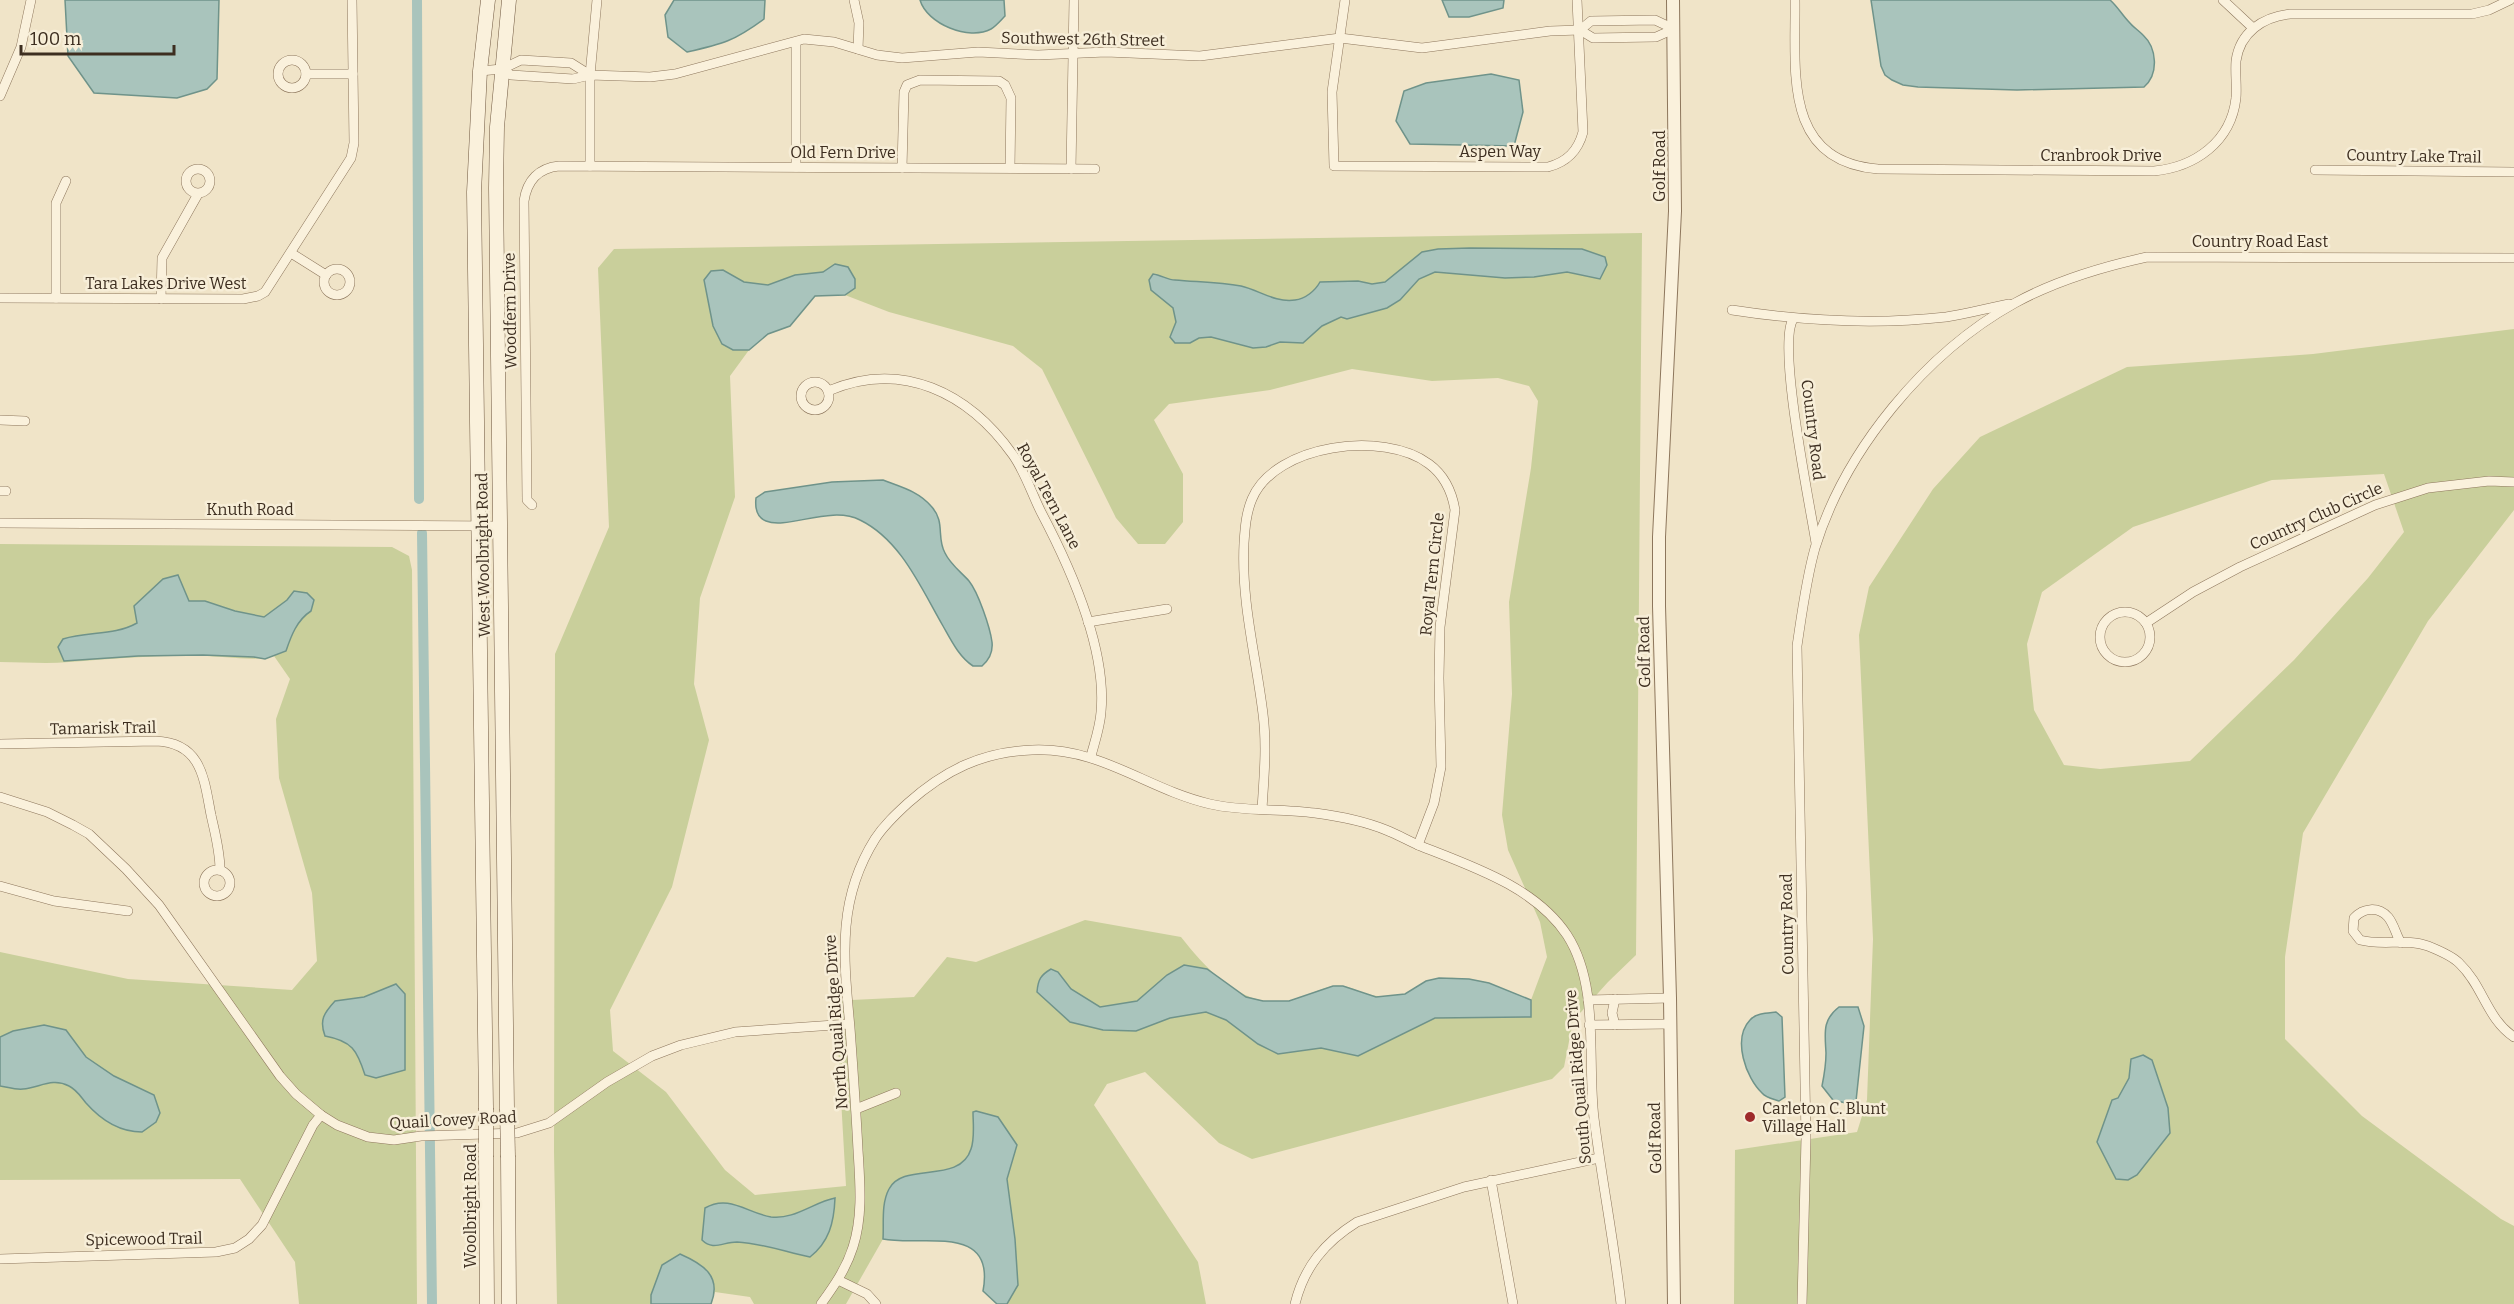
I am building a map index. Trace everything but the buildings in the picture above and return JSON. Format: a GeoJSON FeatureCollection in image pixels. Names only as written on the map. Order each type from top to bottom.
{"type":"FeatureCollection","features":[{"type":"Feature","properties":{"kind":"main road","name":"West Woolbright Road"},"geometry":{"type":"LineString","coordinates":[[486,1108],[474,192],[480,71],[488,0]]}},
{"type":"Feature","properties":{"kind":"main road","name":"West Woolbright Road"},"geometry":{"type":"LineString","coordinates":[[509,0],[502,69],[496,188],[509,1304]]}},
{"type":"Feature","properties":{"kind":"main road","name":"Woolbright Road"},"geometry":{"type":"LineString","coordinates":[[486,1108],[487,1304]]}},
{"type":"Feature","properties":{"kind":"street"},"geometry":{"type":"LineString","coordinates":[[0,96],[21,47],[31,0]]}},
{"type":"Feature","properties":{"kind":"street","name":"Tara Lakes Drive West"},"geometry":{"type":"LineString","coordinates":[[0,298],[243,299],[258,296],[270,286],[351,158],[354,143],[352,0]]}},
{"type":"Feature","properties":{"kind":"street"},"geometry":{"type":"LineString","coordinates":[[590,166],[591,75],[597,0]]}},
{"type":"Feature","properties":{"kind":"street"},"geometry":{"type":"LineString","coordinates":[[854,0],[859,23],[858,49]]}},
{"type":"Feature","properties":{"kind":"street"},"geometry":{"type":"LineString","coordinates":[[1071,169],[1074,0]]}},
{"type":"Feature","properties":{"kind":"street"},"geometry":{"type":"LineString","coordinates":[[1340,38],[1345,0]]}},
{"type":"Feature","properties":{"kind":"street"},"geometry":{"type":"LineString","coordinates":[[1577,0],[1580,30]]}},
{"type":"Feature","properties":{"kind":"street","name":"Golf Road"},"geometry":{"type":"LineString","coordinates":[[1673,0],[1675,211],[1659,583],[1670,998],[1674,1304]]}},
{"type":"Feature","properties":{"kind":"street","name":"Cranbrook Drive"},"geometry":{"type":"LineString","coordinates":[[1795,0],[1797,98],[1801,115],[1820,144],[1841,160],[1857,166],[1878,169],[2154,171],[2180,167],[2208,150],[2225,130],[2235,99],[2237,54],[2253,28]]}},
{"type":"Feature","properties":{"kind":"street"},"geometry":{"type":"LineString","coordinates":[[2223,0],[2253,28],[2269,18],[2290,14],[2472,14],[2497,7],[2510,0]]}},
{"type":"Feature","properties":{"kind":"street","name":"Southwest 26th Street"},"geometry":{"type":"LineString","coordinates":[[502,69],[511,75],[573,79],[591,75],[634,78],[675,74],[796,42],[819,39],[885,57],[902,58],[978,52],[1072,54],[1106,52],[1200,56],[1340,38],[1422,48],[1538,32],[1580,30],[1592,21],[1655,20],[1674,29]]}},
{"type":"Feature","properties":{"kind":"street","name":"Southwest 26th Street"},"geometry":{"type":"LineString","coordinates":[[1580,30],[1593,38],[1656,37],[1674,29]]}},
{"type":"Feature","properties":{"kind":"street","name":"Aspen Way"},"geometry":{"type":"LineString","coordinates":[[1340,38],[1332,92],[1334,166],[1556,165],[1574,153],[1583,132],[1580,30]]}},
{"type":"Feature","properties":{"kind":"street"},"geometry":{"type":"LineString","coordinates":[[796,42],[796,167]]}},
{"type":"Feature","properties":{"kind":"street","name":"Southwest 26th Street"},"geometry":{"type":"LineString","coordinates":[[480,71],[502,69],[521,60],[571,63],[591,75]]}},
{"type":"Feature","properties":{"kind":"street"},"geometry":{"type":"LineString","coordinates":[[306,74],[353,74]]}},
{"type":"Feature","properties":{"kind":"street"},"geometry":{"type":"LineString","coordinates":[[902,168],[904,92],[908,85],[920,80],[999,81],[1005,85],[1011,98],[1010,168]]}},
{"type":"Feature","properties":{"kind":"street","name":"Woodfern Drive"},"geometry":{"type":"LineString","coordinates":[[532,505],[527,500],[525,193],[532,178],[544,169],[560,166],[590,166]]}},
{"type":"Feature","properties":{"kind":"street","name":"Old Fern Drive"},"geometry":{"type":"LineString","coordinates":[[590,166],[1095,169]]}},
{"type":"Feature","properties":{"kind":"street","name":"Country Lake Trail"},"geometry":{"type":"LineString","coordinates":[[2315,170],[2514,172]]}},
{"type":"Feature","properties":{"kind":"street"},"geometry":{"type":"LineString","coordinates":[[56,298],[56,203],[66,181]]}},
{"type":"Feature","properties":{"kind":"street"},"geometry":{"type":"LineString","coordinates":[[161,299],[162,258],[198,194]]}},
{"type":"Feature","properties":{"kind":"street"},"geometry":{"type":"LineString","coordinates":[[291,253],[326,275]]}},
{"type":"Feature","properties":{"kind":"street","name":"Country Road East"},"geometry":{"type":"LineString","coordinates":[[2014,303],[2090,271],[2147,256],[2514,258]]}},
{"type":"Feature","properties":{"kind":"street"},"geometry":{"type":"LineString","coordinates":[[1732,310],[1793,319],[1903,320],[1947,316],[2014,303]]}},
{"type":"Feature","properties":{"kind":"street","name":"Country Road"},"geometry":{"type":"LineString","coordinates":[[1802,1304],[1806,1138],[1797,646],[1808,577],[1816,545],[1847,476],[1863,448],[1901,397],[1947,352],[2014,303]]}},
{"type":"Feature","properties":{"kind":"street","name":"Country Road"},"geometry":{"type":"LineString","coordinates":[[1793,319],[1789,326],[1797,434],[1816,545]]}},
{"type":"Feature","properties":{"kind":"street","name":"Royal Tern Lane"},"geometry":{"type":"LineString","coordinates":[[828,391],[858,381],[883,378],[910,381],[954,397],[975,412],[993,429],[1015,457],[1070,570],[1088,622],[1101,701],[1099,726],[1091,756]]}},
{"type":"Feature","properties":{"kind":"street"},"geometry":{"type":"LineString","coordinates":[[0,420],[25,421]]}},
{"type":"Feature","properties":{"kind":"street","name":"Royal Tern Circle"},"geometry":{"type":"LineString","coordinates":[[1262,809],[1266,748],[1264,717],[1244,592],[1245,529],[1252,497],[1261,483],[1274,470],[1288,461],[1311,453],[1349,446],[1394,450],[1424,460],[1436,470],[1449,488],[1455,510],[1440,627],[1441,767],[1434,803],[1418,845]]}},
{"type":"Feature","properties":{"kind":"street","name":"Country Club Circle"},"geometry":{"type":"LineString","coordinates":[[2146,623],[2193,592],[2230,572],[2375,505],[2428,488],[2489,481],[2514,482]]}},
{"type":"Feature","properties":{"kind":"street","name":"Knuth Road"},"geometry":{"type":"LineString","coordinates":[[0,523],[500,526]]}},
{"type":"Feature","properties":{"kind":"street"},"geometry":{"type":"LineString","coordinates":[[1088,622],[1167,609]]}},
{"type":"Feature","properties":{"kind":"street"},"geometry":{"type":"LineString","coordinates":[[2120,613],[2130,613],[2139,616],[2146,623],[2150,632],[2150,642],[2146,651],[2139,658],[2130,662],[2121,662],[2112,659],[2104,652],[2100,633],[2104,624],[2111,617],[2120,613]]}},
{"type":"Feature","properties":{"kind":"street","name":"Tamarisk Trail"},"geometry":{"type":"LineString","coordinates":[[0,744],[156,741],[179,746],[192,755],[203,776],[218,846],[220,870]]}},
{"type":"Feature","properties":{"kind":"street","name":"North Quail Ridge Drive"},"geometry":{"type":"LineString","coordinates":[[821,1304],[838,1280],[854,1245],[860,1201],[856,1109],[843,956],[846,915],[863,860],[888,821],[931,782],[952,770],[987,757],[1032,750],[1056,750],[1091,756],[1182,796],[1240,810],[1262,809]]}},
{"type":"Feature","properties":{"kind":"street","name":"Quail Covey Road"},"geometry":{"type":"LineString","coordinates":[[0,797],[46,812],[89,834],[159,905],[280,1076],[296,1094],[337,1125],[368,1137],[394,1140],[421,1136],[516,1133],[549,1123],[608,1082],[652,1056],[681,1045],[735,1032],[849,1024]]}},
{"type":"Feature","properties":{"kind":"street","name":"South Quail Ridge Drive"},"geometry":{"type":"LineString","coordinates":[[1262,809],[1317,813],[1348,818],[1383,828],[1482,872],[1530,897],[1544,908],[1562,928],[1576,951],[1588,1000],[1593,1111],[1621,1304]]}},
{"type":"Feature","properties":{"kind":"street"},"geometry":{"type":"LineString","coordinates":[[0,886],[54,901],[128,911]]}},
{"type":"Feature","properties":{"kind":"street"},"geometry":{"type":"LineString","coordinates":[[2401,943],[2388,917],[2377,910],[2364,910],[2354,918],[2353,931],[2360,940],[2430,947],[2460,963],[2479,989],[2492,1017],[2500,1027],[2514,1037]]}},
{"type":"Feature","properties":{"kind":"street"},"geometry":{"type":"LineString","coordinates":[[1588,1000],[1670,998]]}},
{"type":"Feature","properties":{"kind":"street"},"geometry":{"type":"LineString","coordinates":[[1615,999],[1612,1013],[1615,1025]]}},
{"type":"Feature","properties":{"kind":"street"},"geometry":{"type":"LineString","coordinates":[[1589,1025],[1670,1024]]}},
{"type":"Feature","properties":{"kind":"street"},"geometry":{"type":"LineString","coordinates":[[856,1109],[896,1094]]}},
{"type":"Feature","properties":{"kind":"street","name":"Spicewood Trail"},"geometry":{"type":"LineString","coordinates":[[0,1259],[155,1253],[196,1254],[235,1248],[249,1239],[262,1225],[313,1125],[321,1115]]}},
{"type":"Feature","properties":{"kind":"street"},"geometry":{"type":"LineString","coordinates":[[1295,1304],[1301,1283],[1313,1261],[1343,1231],[1372,1216],[1491,1180],[1599,1158]]}},
{"type":"Feature","properties":{"kind":"street"},"geometry":{"type":"LineString","coordinates":[[1491,1180],[1513,1304]]}},
{"type":"Feature","properties":{"kind":"street"},"geometry":{"type":"LineString","coordinates":[[838,1280],[867,1294],[876,1304]]}},
{"type":"Feature","properties":{"kind":"green space"},"geometry":{"type":"Polygon","coordinates":[[[1642,233],[1636,955],[1573,1021],[1564,1067],[1552,1079],[1252,1159],[1219,1143],[1145,1072],[1107,1084],[1094,1105],[1198,1262],[1206,1304],[997,1304],[983,1291],[984,1269],[978,1255],[968,1246],[936,1240],[883,1239],[846,1304],[754,1304],[750,1297],[715,1292],[711,1304],[557,1304],[554,1152],[555,654],[609,527],[598,268],[614,249],[1642,233]],[[845,295],[813,297],[790,326],[768,334],[749,350],[730,376],[735,497],[700,598],[694,684],[709,740],[672,887],[610,1010],[613,1051],[666,1092],[725,1170],[755,1195],[846,1186],[838,1046],[831,1001],[914,997],[947,957],[976,962],[1085,920],[1181,937],[1228,985],[1257,999],[1273,1002],[1290,1001],[1334,986],[1351,988],[1372,995],[1396,996],[1406,994],[1423,983],[1442,978],[1482,982],[1531,1000],[1547,957],[1540,922],[1508,850],[1502,815],[1512,694],[1509,602],[1531,468],[1538,401],[1529,386],[1498,378],[1432,381],[1352,369],[1270,390],[1169,404],[1154,420],[1183,474],[1183,522],[1165,544],[1138,544],[1116,518],[1042,369],[1013,346],[889,312],[845,295]]]}},
{"type":"Feature","properties":{"kind":"green space"},"geometry":{"type":"Polygon","coordinates":[[[2514,329],[2514,510],[2428,621],[2303,833],[2285,957],[2285,1039],[2362,1116],[2501,1219],[2514,1226],[2514,1304],[1734,1304],[1735,1150],[1857,1132],[1867,1100],[1873,939],[1859,635],[1869,587],[1933,489],[1980,437],[2127,367],[2313,354],[2514,329]],[[2384,474],[2272,480],[2133,527],[2042,592],[2027,644],[2034,710],[2064,765],[2100,769],[2190,761],[2294,660],[2368,578],[2404,532],[2384,474]]]}},
{"type":"Feature","properties":{"kind":"green space"},"geometry":{"type":"Polygon","coordinates":[[[0,544],[392,547],[409,556],[412,570],[417,1304],[299,1304],[295,1262],[240,1179],[0,1180],[0,952],[128,979],[292,990],[317,961],[312,893],[279,778],[276,719],[290,679],[274,656],[250,659],[168,656],[60,663],[0,662],[0,544]]]}},
{"type":"Feature","properties":{"kind":"water"},"geometry":{"type":"Polygon","coordinates":[[[65,0],[219,0],[217,79],[207,89],[177,98],[94,93],[68,56],[65,0]]]}},
{"type":"Feature","properties":{"kind":"water"},"geometry":{"type":"Polygon","coordinates":[[[674,0],[765,0],[764,19],[728,41],[687,52],[668,37],[665,15],[674,0]]]}},
{"type":"Feature","properties":{"kind":"water"},"geometry":{"type":"Polygon","coordinates":[[[920,0],[1004,0],[1005,16],[991,29],[972,33],[961,31],[940,23],[924,9],[920,0]]]}},
{"type":"Feature","properties":{"kind":"water"},"geometry":{"type":"Polygon","coordinates":[[[1442,0],[1504,0],[1503,8],[1469,17],[1449,17],[1442,0]]]}},
{"type":"Feature","properties":{"kind":"water"},"geometry":{"type":"Polygon","coordinates":[[[1871,0],[2110,0],[2148,40],[2153,54],[2154,68],[2149,82],[2144,87],[2017,90],[1903,85],[1885,75],[1881,66],[1871,0]]]}},
{"type":"Feature","properties":{"kind":"water"},"geometry":{"type":"Polygon","coordinates":[[[1491,74],[1519,80],[1523,112],[1514,146],[1410,144],[1396,121],[1404,91],[1426,83],[1491,74]]]}},
{"type":"Feature","properties":{"kind":"water"},"geometry":{"type":"Polygon","coordinates":[[[1470,248],[1582,249],[1605,257],[1607,265],[1600,279],[1567,272],[1505,278],[1435,272],[1419,279],[1400,300],[1387,308],[1347,319],[1341,317],[1322,326],[1303,343],[1280,342],[1266,347],[1253,348],[1211,337],[1199,338],[1190,343],[1175,343],[1170,337],[1176,322],[1173,308],[1151,290],[1149,280],[1153,274],[1172,280],[1233,285],[1281,300],[1295,300],[1309,294],[1320,282],[1358,281],[1372,284],[1385,282],[1422,252],[1470,248]]]}},
{"type":"Feature","properties":{"kind":"water"},"geometry":{"type":"Polygon","coordinates":[[[835,264],[848,267],[855,279],[855,288],[845,295],[815,296],[790,326],[768,334],[749,350],[733,350],[722,344],[713,326],[704,280],[711,271],[723,270],[744,282],[768,285],[795,275],[823,272],[835,264]]]}},
{"type":"Feature","properties":{"kind":"water"},"geometry":{"type":"Polygon","coordinates":[[[883,480],[915,493],[936,512],[940,524],[942,547],[947,557],[969,581],[980,601],[986,619],[992,645],[990,655],[982,666],[973,666],[959,653],[909,566],[887,540],[874,529],[860,520],[836,515],[775,523],[763,519],[756,508],[756,498],[765,492],[832,482],[883,480]]]}},
{"type":"Feature","properties":{"kind":"water"},"geometry":{"type":"Polygon","coordinates":[[[178,575],[189,601],[205,601],[264,617],[287,600],[294,591],[307,593],[314,600],[311,611],[295,629],[286,651],[265,659],[203,655],[138,656],[64,661],[58,647],[63,639],[110,632],[137,623],[134,606],[163,579],[178,575]]]}},
{"type":"Feature","properties":{"kind":"water"},"geometry":{"type":"Polygon","coordinates":[[[1184,965],[1207,969],[1246,997],[1263,1001],[1289,1001],[1333,986],[1343,986],[1376,997],[1405,994],[1426,981],[1439,978],[1469,979],[1489,983],[1531,1000],[1531,1017],[1435,1018],[1358,1056],[1321,1048],[1278,1054],[1258,1044],[1226,1020],[1206,1012],[1170,1018],[1136,1031],[1103,1030],[1070,1022],[1037,992],[1041,978],[1051,969],[1058,972],[1071,989],[1100,1007],[1137,1001],[1167,975],[1184,965]]]}},
{"type":"Feature","properties":{"kind":"water"},"geometry":{"type":"Polygon","coordinates":[[[396,984],[405,994],[405,1070],[376,1078],[365,1075],[352,1048],[342,1041],[325,1036],[322,1025],[324,1017],[335,1001],[364,997],[396,984]]]}},
{"type":"Feature","properties":{"kind":"water"},"geometry":{"type":"Polygon","coordinates":[[[1839,1007],[1858,1007],[1864,1026],[1856,1101],[1850,1104],[1833,1100],[1822,1086],[1826,1061],[1827,1022],[1839,1007]]]}},
{"type":"Feature","properties":{"kind":"water"},"geometry":{"type":"Polygon","coordinates":[[[1776,1012],[1782,1017],[1785,1097],[1779,1101],[1766,1096],[1756,1086],[1746,1068],[1742,1047],[1742,1037],[1750,1020],[1759,1015],[1776,1012]]]}},
{"type":"Feature","properties":{"kind":"water"},"geometry":{"type":"Polygon","coordinates":[[[44,1025],[66,1030],[86,1057],[114,1076],[154,1095],[160,1113],[156,1122],[142,1132],[118,1127],[98,1115],[79,1094],[63,1084],[51,1083],[20,1089],[0,1086],[0,1037],[13,1031],[44,1025]]]}},
{"type":"Feature","properties":{"kind":"water"},"geometry":{"type":"Polygon","coordinates":[[[2143,1055],[2152,1060],[2168,1108],[2170,1133],[2137,1175],[2128,1180],[2116,1179],[2097,1142],[2112,1100],[2118,1098],[2129,1078],[2131,1059],[2143,1055]]]}},
{"type":"Feature","properties":{"kind":"water"},"geometry":{"type":"Polygon","coordinates":[[[973,1112],[998,1117],[1017,1145],[1007,1179],[1018,1285],[1007,1304],[997,1304],[983,1291],[984,1269],[978,1255],[967,1246],[953,1242],[883,1239],[884,1207],[889,1189],[896,1181],[906,1176],[944,1170],[965,1160],[972,1145],[973,1112]]]}},
{"type":"Feature","properties":{"kind":"water"},"geometry":{"type":"Polygon","coordinates":[[[835,1198],[829,1231],[822,1245],[810,1257],[755,1244],[737,1242],[710,1245],[702,1240],[705,1208],[714,1204],[730,1204],[762,1215],[779,1217],[788,1216],[835,1198]]]}},
{"type":"Feature","properties":{"kind":"water"},"geometry":{"type":"Polygon","coordinates":[[[680,1254],[696,1262],[708,1272],[714,1286],[711,1304],[651,1304],[651,1295],[662,1265],[680,1254]]]}},
{"type":"Feature","properties":{"kind":"waterway"},"geometry":{"type":"LineString","coordinates":[[417,0],[419,499]]}},
{"type":"Feature","properties":{"kind":"waterway"},"geometry":{"type":"LineString","coordinates":[[422,533],[432,1304]]}},
{"type":"Feature","properties":{"kind":"place","name":"Carleton C. Blunt Village Hall"},"geometry":{"type":"Point","coordinates":[1750,1117]}}]}
